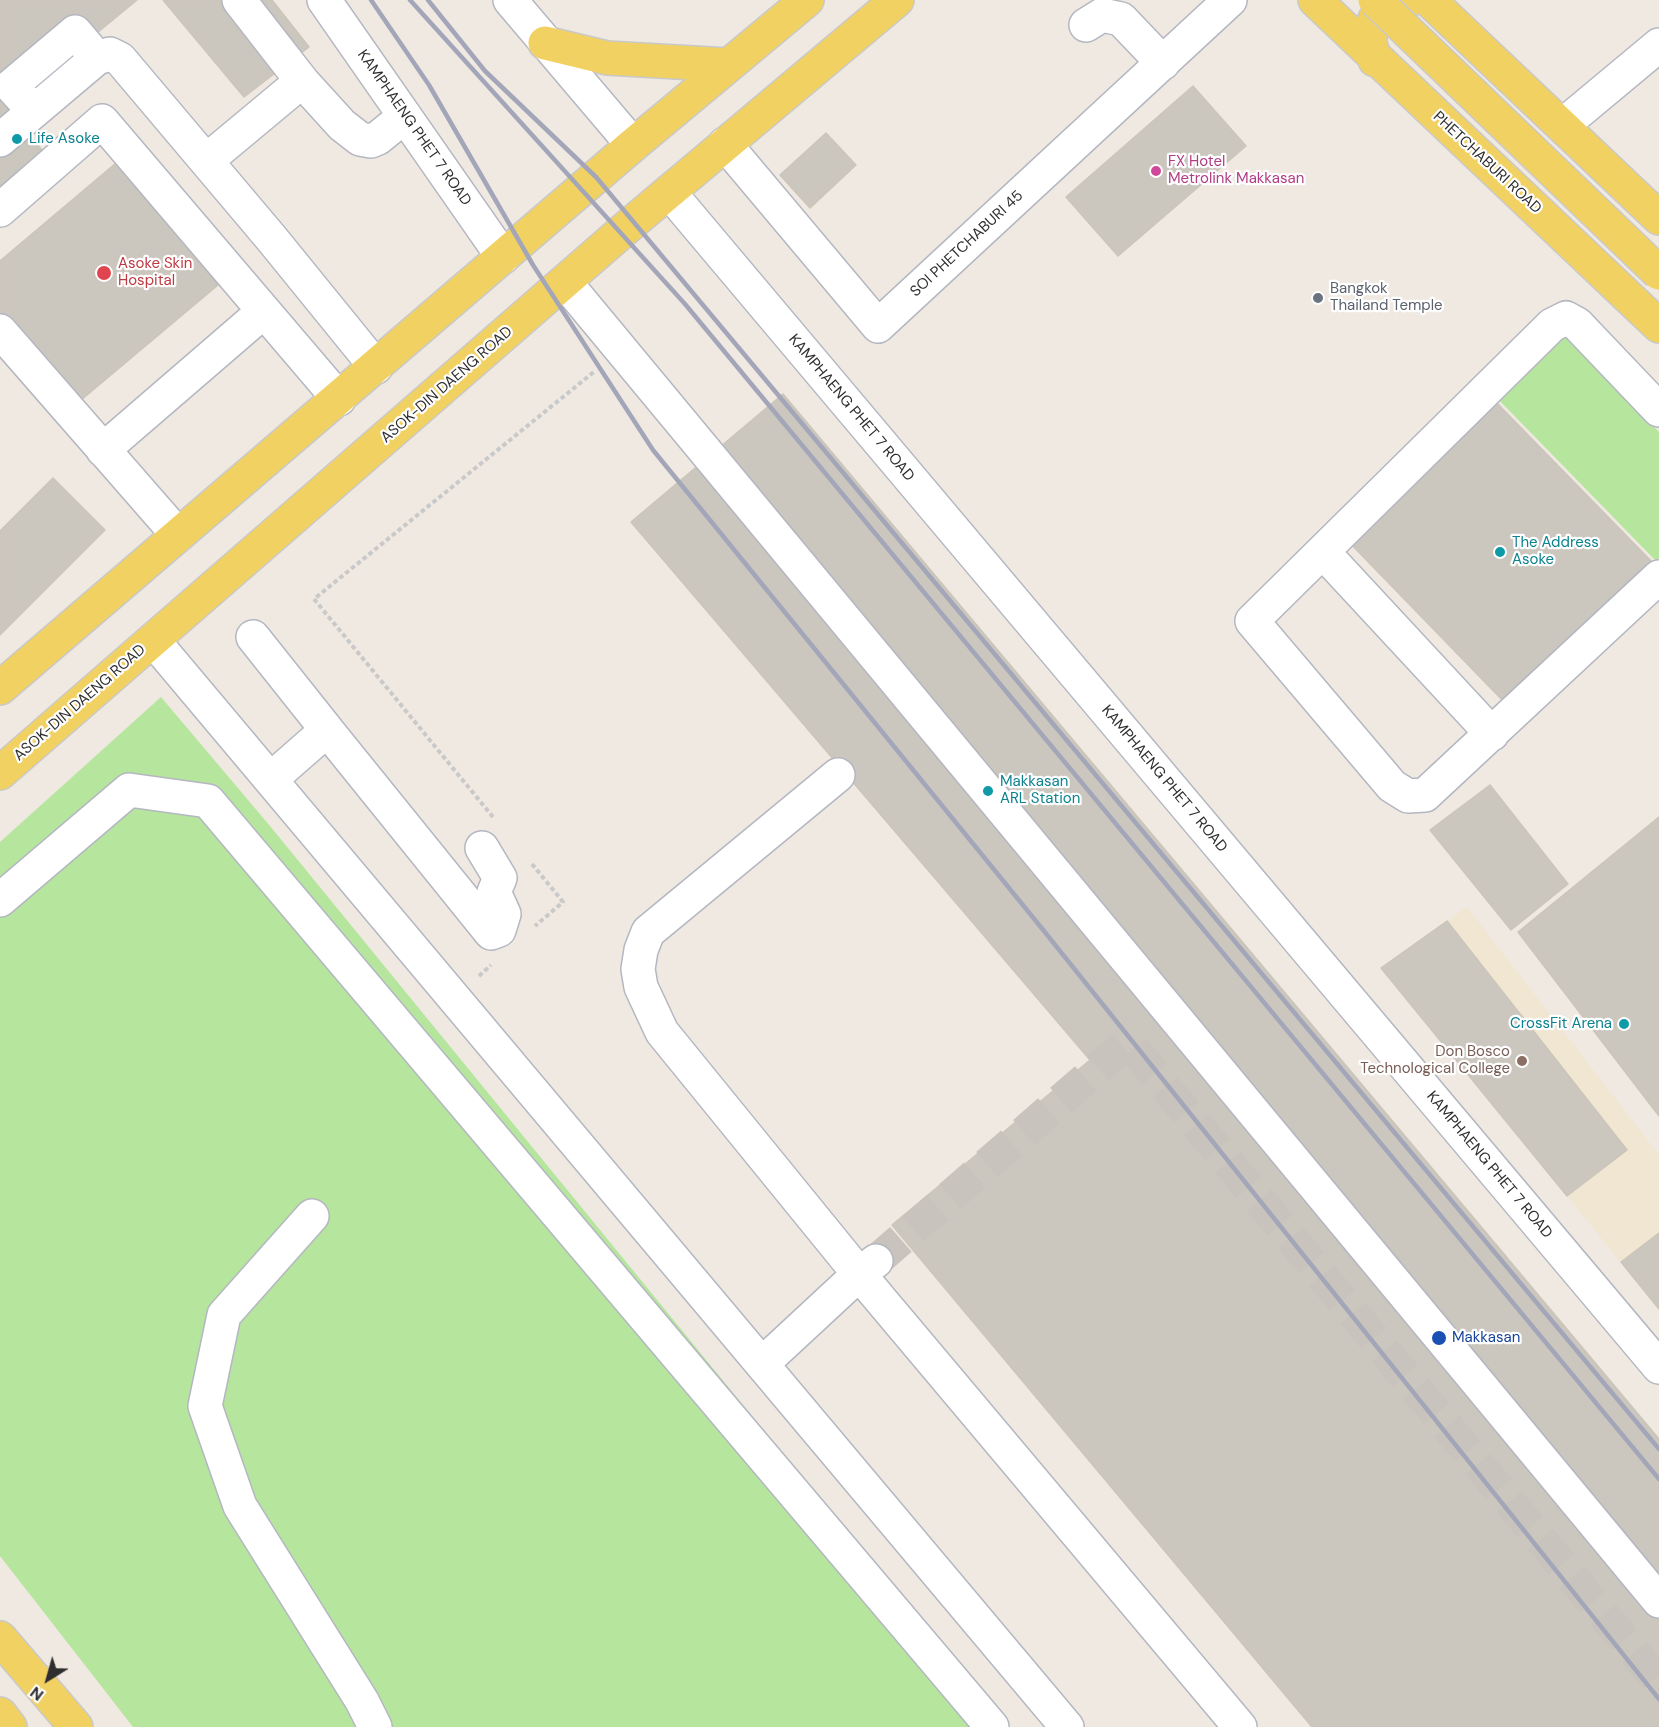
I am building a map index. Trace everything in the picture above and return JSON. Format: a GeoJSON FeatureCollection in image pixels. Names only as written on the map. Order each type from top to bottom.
{"type":"FeatureCollection","features":[{"type":"Feature","properties":{"kind":"main road"},"geometry":{"type":"LineString","coordinates":[[0,688],[633,145],[807,0]]}},
{"type":"Feature","properties":{"kind":"main road","name":"ASOK-DIN DAENG ROAD"},"geometry":{"type":"LineString","coordinates":[[0,773],[669,192],[897,0]]}},
{"type":"Feature","properties":{"kind":"main road","name":"PHETCHABURI ROAD"},"geometry":{"type":"LineString","coordinates":[[1315,0],[1375,60],[1659,326]]}},
{"type":"Feature","properties":{"kind":"main road"},"geometry":{"type":"LineString","coordinates":[[1375,0],[1659,273]]}},
{"type":"Feature","properties":{"kind":"main road"},"geometry":{"type":"LineString","coordinates":[[1375,60],[1369,40],[1375,19],[1391,2],[1422,2],[1563,125],[1659,218]]}},
{"type":"Feature","properties":{"kind":"main road"},"geometry":{"type":"LineString","coordinates":[[545,42],[607,58],[729,64]]}},
{"type":"Feature","properties":{"kind":"main road"},"geometry":{"type":"LineString","coordinates":[[0,1638],[76,1727]]}},
{"type":"Feature","properties":{"kind":"main road"},"geometry":{"type":"LineString","coordinates":[[0,1714],[10,1727]]}},
{"type":"Feature","properties":{"kind":"street"},"geometry":{"type":"LineString","coordinates":[[239,0],[302,81],[342,125],[360,139],[374,141],[405,116]]}},
{"type":"Feature","properties":{"kind":"street","name":"KAMPHAENG PHET 7 ROAD"},"geometry":{"type":"LineString","coordinates":[[324,0],[503,257]]}},
{"type":"Feature","properties":{"kind":"street","name":"SOI PHETCHABURI 45"},"geometry":{"type":"LineString","coordinates":[[725,144],[878,326],[1230,0]]}},
{"type":"Feature","properties":{"kind":"street"},"geometry":{"type":"LineString","coordinates":[[511,1],[633,145]]}},
{"type":"Feature","properties":{"kind":"street"},"geometry":{"type":"LineString","coordinates":[[1086,25],[1102,15],[1120,18],[1163,63]]}},
{"type":"Feature","properties":{"kind":"street"},"geometry":{"type":"LineString","coordinates":[[1563,125],[1659,45]]}},
{"type":"Feature","properties":{"kind":"street"},"geometry":{"type":"LineString","coordinates":[[0,140],[97,58],[110,54],[120,59],[376,367]]}},
{"type":"Feature","properties":{"kind":"street"},"geometry":{"type":"LineString","coordinates":[[206,161],[302,81]]}},
{"type":"Feature","properties":{"kind":"street"},"geometry":{"type":"LineString","coordinates":[[0,210],[102,121],[339,399]]}},
{"type":"Feature","properties":{"kind":"street","name":"KAMPHAENG PHET 7 ROAD"},"geometry":{"type":"LineString","coordinates":[[669,192],[1659,1367]]}},
{"type":"Feature","properties":{"kind":"street"},"geometry":{"type":"LineString","coordinates":[[565,282],[1659,1601]]}},
{"type":"Feature","properties":{"kind":"street"},"geometry":{"type":"LineString","coordinates":[[103,450],[263,312]]}},
{"type":"Feature","properties":{"kind":"street"},"geometry":{"type":"LineString","coordinates":[[1659,410],[1577,324],[1566,318],[1552,325],[1252,621],[1392,786],[1408,796],[1425,795],[1659,577]]}},
{"type":"Feature","properties":{"kind":"street"},"geometry":{"type":"LineString","coordinates":[[0,331],[178,535]]}},
{"type":"Feature","properties":{"kind":"street"},"geometry":{"type":"LineString","coordinates":[[1323,552],[1492,734]]}},
{"type":"Feature","properties":{"kind":"street"},"geometry":{"type":"LineString","coordinates":[[253,637],[491,933],[499,930],[504,914],[494,892],[500,878],[482,848]]}},
{"type":"Feature","properties":{"kind":"street"},"geometry":{"type":"LineString","coordinates":[[153,640],[1066,1727]]}},
{"type":"Feature","properties":{"kind":"street"},"geometry":{"type":"LineString","coordinates":[[271,779],[327,729]]}},
{"type":"Feature","properties":{"kind":"street"},"geometry":{"type":"LineString","coordinates":[[838,775],[648,932],[641,950],[638,969],[641,987],[662,1032],[867,1268],[1240,1727]]}},
{"type":"Feature","properties":{"kind":"street"},"geometry":{"type":"LineString","coordinates":[[0,900],[129,790],[208,801],[992,1727]]}},
{"type":"Feature","properties":{"kind":"street"},"geometry":{"type":"LineString","coordinates":[[312,1216],[224,1315],[205,1407],[240,1506],[362,1701],[375,1727]]}},
{"type":"Feature","properties":{"kind":"street"},"geometry":{"type":"LineString","coordinates":[[762,1364],[867,1268]]}},
{"type":"Feature","properties":{"kind":"shaded area","name":"Don Bosco Technological College"},"geometry":{"type":"Polygon","coordinates":[[[1467,907],[1659,1155],[1659,1309],[1381,968],[1467,907]]]}},
{"type":"Feature","properties":{"kind":"green space"},"geometry":{"type":"Polygon","coordinates":[[[1561,332],[1659,432],[1659,558],[1656,561],[1495,396],[1561,332]]]}},
{"type":"Feature","properties":{"kind":"green space"},"geometry":{"type":"Polygon","coordinates":[[[161,697],[270,826],[1006,1727],[133,1727],[0,1556],[0,842],[161,697]]]}},
{"type":"Feature","properties":{"kind":"building","name":"Life Asoke"},"geometry":{"type":"Polygon","coordinates":[[[0,0],[137,0],[7,107],[59,171],[0,219],[0,0]]]}},
{"type":"Feature","properties":{"kind":"building"},"geometry":{"type":"Polygon","coordinates":[[[163,0],[272,0],[309,47],[244,97],[163,0]]]}},
{"type":"Feature","properties":{"kind":"building","name":"FX Hotel Metrolink Makkasan"},"geometry":{"type":"Polygon","coordinates":[[[1193,86],[1246,146],[1118,256],[1066,197],[1193,86]]]}},
{"type":"Feature","properties":{"kind":"building"},"geometry":{"type":"Polygon","coordinates":[[[826,133],[856,165],[810,208],[780,175],[826,133]]]}},
{"type":"Feature","properties":{"kind":"building","name":"Asoke Skin Hospital"},"geometry":{"type":"Polygon","coordinates":[[[116,163],[218,285],[74,406],[0,319],[0,261],[116,163]]]}},
{"type":"Feature","properties":{"kind":"building","name":"Makkasan ARL Station"},"geometry":{"type":"Polygon","coordinates":[[[783,394],[1659,1439],[1659,1727],[1312,1727],[892,1225],[1090,1060],[631,522],[783,394]]]}},
{"type":"Feature","properties":{"kind":"building","name":"The Address Asoke"},"geometry":{"type":"Polygon","coordinates":[[[1491,397],[1655,565],[1508,706],[1345,538],[1491,397]]]}},
{"type":"Feature","properties":{"kind":"building"},"geometry":{"type":"Polygon","coordinates":[[[53,478],[105,530],[0,635],[0,531],[53,478]]]}},
{"type":"Feature","properties":{"kind":"building"},"geometry":{"type":"Polygon","coordinates":[[[1490,785],[1568,884],[1511,930],[1430,830],[1490,785]]]}},
{"type":"Feature","properties":{"kind":"building","name":"CrossFit Arena"},"geometry":{"type":"Polygon","coordinates":[[[1659,817],[1659,1116],[1518,932],[1659,817]]]}},
{"type":"Feature","properties":{"kind":"building","name":"Don Bosco Technological College"},"geometry":{"type":"Polygon","coordinates":[[[1447,921],[1627,1150],[1567,1196],[1381,968],[1447,921]]]}},
{"type":"Feature","properties":{"kind":"building"},"geometry":{"type":"Polygon","coordinates":[[[1659,1233],[1659,1309],[1621,1262],[1659,1233]]]}},
{"type":"Feature","properties":{"kind":"tunnel"},"geometry":{"type":"LineString","coordinates":[[876,1261],[1128,1042],[1659,1682]]}},
{"type":"Feature","properties":{"kind":"railway"},"geometry":{"type":"LineString","coordinates":[[371,0],[429,85],[533,265],[653,450],[1044,931],[1659,1699]]}},
{"type":"Feature","properties":{"kind":"railway"},"geometry":{"type":"LineString","coordinates":[[410,0],[685,304],[1659,1479]]}},
{"type":"Feature","properties":{"kind":"railway"},"geometry":{"type":"LineString","coordinates":[[428,0],[485,71],[596,177],[1659,1449]]}},
{"type":"Feature","properties":{"kind":"place","name":"Life Asoke"},"geometry":{"type":"Point","coordinates":[17,139]}},
{"type":"Feature","properties":{"kind":"place","name":"FX Hotel Metrolink Makkasan"},"geometry":{"type":"Point","coordinates":[1156,171]}},
{"type":"Feature","properties":{"kind":"place","name":"Asoke Skin Hospital"},"geometry":{"type":"Point","coordinates":[104,273]}},
{"type":"Feature","properties":{"kind":"place","name":"Bangkok Thailand Temple"},"geometry":{"type":"Point","coordinates":[1318,298]}},
{"type":"Feature","properties":{"kind":"place","name":"The Address Asoke"},"geometry":{"type":"Point","coordinates":[1500,552]}},
{"type":"Feature","properties":{"kind":"place","name":"Makkasan ARL Station"},"geometry":{"type":"Point","coordinates":[988,791]}},
{"type":"Feature","properties":{"kind":"place","name":"CrossFit Arena"},"geometry":{"type":"Point","coordinates":[1624,1024]}},
{"type":"Feature","properties":{"kind":"place","name":"Don Bosco Technological College"},"geometry":{"type":"Point","coordinates":[1522,1061]}},
{"type":"Feature","properties":{"kind":"place","name":"Makkasan"},"geometry":{"type":"Point","coordinates":[1439,1338]}}]}
